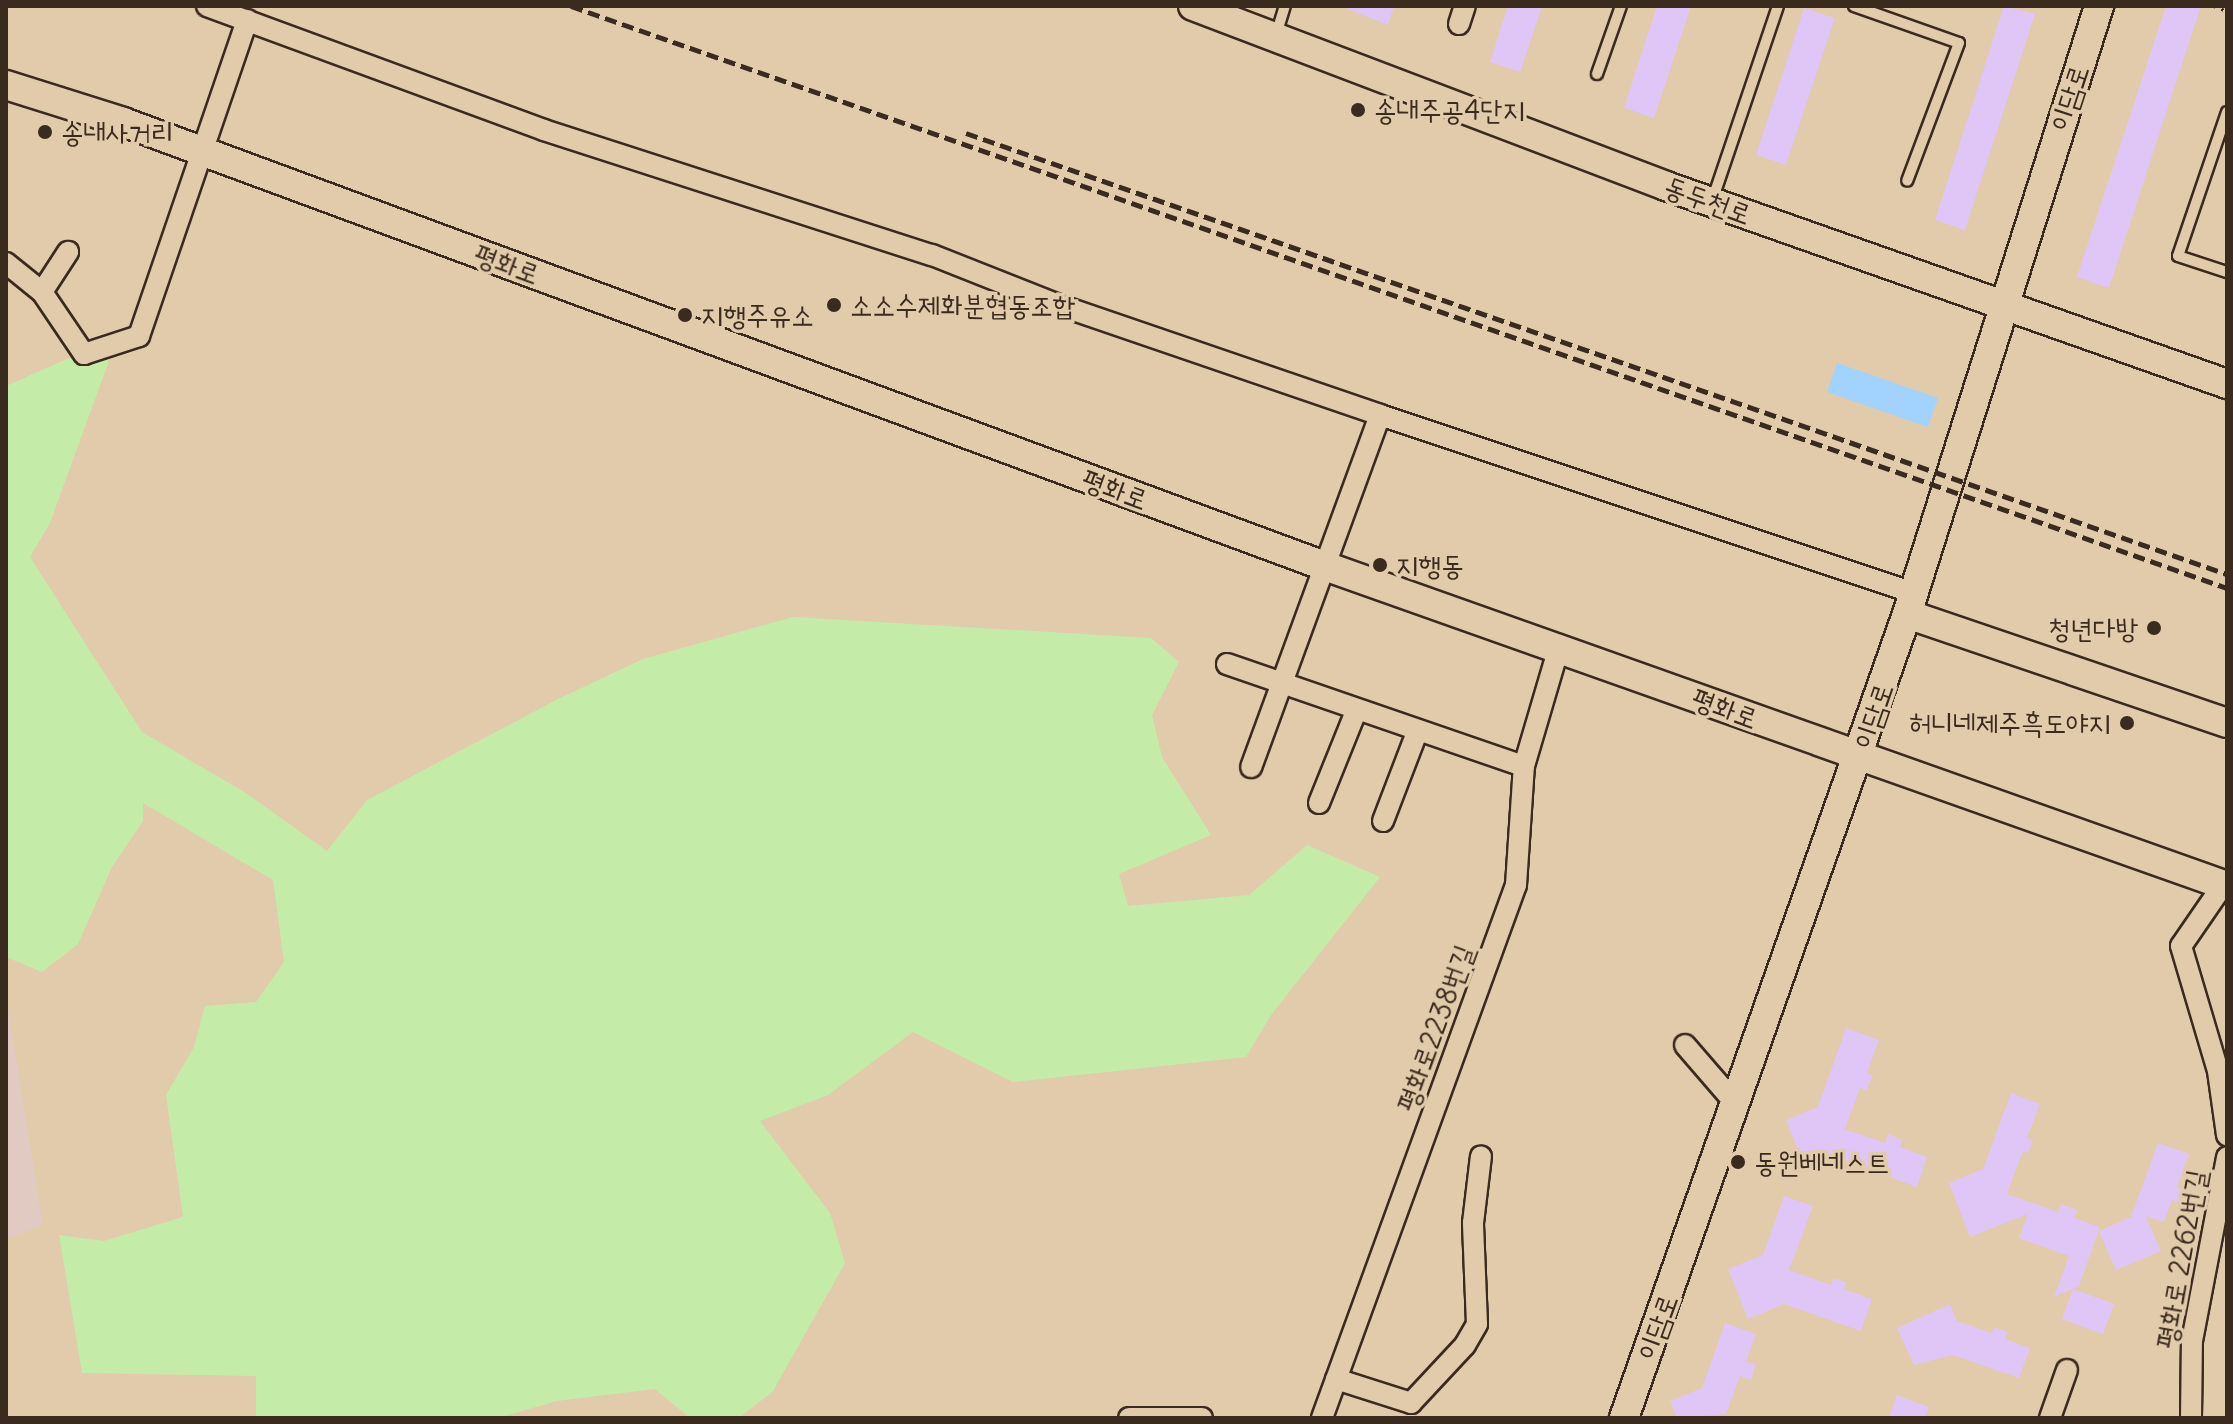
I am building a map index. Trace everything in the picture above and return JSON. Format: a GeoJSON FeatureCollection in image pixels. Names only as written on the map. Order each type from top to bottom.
{"type":"FeatureCollection","features":[{"type":"Feature","properties":{"kind":"street"},"geometry":{"type":"LineString","coordinates":[[207,6],[544,130],[932,255],[1056,304],[1910,603],[2227,723]]}},
{"type":"Feature","properties":{"kind":"street","name":"동두천로"},"geometry":{"type":"LineString","coordinates":[[1193,6],[1711,202],[2227,383]]}},
{"type":"Feature","properties":{"kind":"street","name":"이담로"},"geometry":{"type":"LineString","coordinates":[[1624,1418],[1859,757],[1910,603],[2001,304],[2099,6]]}},
{"type":"Feature","properties":{"kind":"street"},"geometry":{"type":"LineString","coordinates":[[6,263],[42,292],[84,354],[139,336],[247,20]]}},
{"type":"Feature","properties":{"kind":"street","name":"평화로"},"geometry":{"type":"LineString","coordinates":[[6,85],[201,151],[1322,565],[2225,885]]}},
{"type":"Feature","properties":{"kind":"street"},"geometry":{"type":"LineString","coordinates":[[42,292],[68,252]]}},
{"type":"Feature","properties":{"kind":"street"},"geometry":{"type":"LineString","coordinates":[[1251,767],[1322,565],[1380,415]]}},
{"type":"Feature","properties":{"kind":"street","name":"평화로2238번길"},"geometry":{"type":"LineString","coordinates":[[1322,1418],[1516,885],[1524,766],[1559,647]]}},
{"type":"Feature","properties":{"kind":"street"},"geometry":{"type":"LineString","coordinates":[[1227,664],[1524,766]]}},
{"type":"Feature","properties":{"kind":"street"},"geometry":{"type":"LineString","coordinates":[[1319,803],[1357,709]]}},
{"type":"Feature","properties":{"kind":"street"},"geometry":{"type":"LineString","coordinates":[[1383,821],[1418,730]]}},
{"type":"Feature","properties":{"kind":"street","name":"평화로 2262번길"},"geometry":{"type":"LineString","coordinates":[[2225,885],[2181,946],[2218,1071],[2227,1135]]}},
{"type":"Feature","properties":{"kind":"street"},"geometry":{"type":"LineString","coordinates":[[1685,1045],[1736,1104]]}},
{"type":"Feature","properties":{"kind":"street"},"geometry":{"type":"LineString","coordinates":[[1336,1379],[1411,1403],[1465,1345],[1477,1324],[1473,1223],[1481,1156]]}},
{"type":"Feature","properties":{"kind":"street","name":"평화로 2262번길"},"geometry":{"type":"LineString","coordinates":[[2191,1418],[2192,1341],[2227,1157]]}},
{"type":"Feature","properties":{"kind":"street"},"geometry":{"type":"LineString","coordinates":[[2050,1418],[2067,1370]]}},
{"type":"Feature","properties":{"kind":"street"},"geometry":{"type":"LineString","coordinates":[[1129,1418],[1202,1418]]}},
{"type":"Feature","properties":{"kind":"lane"},"geometry":{"type":"LineString","coordinates":[[1275,37],[1285,6]]}},
{"type":"Feature","properties":{"kind":"lane"},"geometry":{"type":"LineString","coordinates":[[1597,74],[1621,6]]}},
{"type":"Feature","properties":{"kind":"lane"},"geometry":{"type":"LineString","coordinates":[[1711,202],[1778,6]]}},
{"type":"Feature","properties":{"kind":"lane"},"geometry":{"type":"LineString","coordinates":[[1854,6],[1959,43],[1907,181]]}},
{"type":"Feature","properties":{"kind":"lane"},"geometry":{"type":"LineString","coordinates":[[2227,112],[2178,256],[2227,272]]}},
{"type":"Feature","properties":{"kind":"path"},"geometry":{"type":"LineString","coordinates":[[2214,6],[2227,11]]}},
{"type":"Feature","properties":{"kind":"shaded area"},"geometry":{"type":"Polygon","coordinates":[[[6,995],[43,1225],[6,1239],[6,995]]]}},
{"type":"Feature","properties":{"kind":"green space"},"geometry":{"type":"Polygon","coordinates":[[[69,358],[110,358],[50,523],[30,557],[142,732],[246,793],[327,851],[367,800],[558,699],[643,659],[793,617],[1151,638],[1179,662],[1152,715],[1162,757],[1211,835],[1119,874],[1128,906],[1249,895],[1307,845],[1380,877],[1271,1015],[1246,1057],[1013,1082],[913,1032],[828,1095],[760,1121],[830,1213],[845,1263],[773,1391],[739,1418],[690,1418],[655,1389],[557,1401],[498,1418],[256,1418],[256,1376],[82,1373],[59,1235],[104,1241],[183,1217],[166,1095],[194,1047],[205,1006],[256,1002],[284,962],[273,880],[143,803],[143,821],[112,867],[78,944],[42,972],[6,957],[6,386],[69,358]]]}},
{"type":"Feature","properties":{"kind":"water"},"geometry":{"type":"Polygon","coordinates":[[[1837,363],[1938,398],[1928,427],[1827,392],[1837,363]]]}},
{"type":"Feature","properties":{"kind":"building"},"geometry":{"type":"Polygon","coordinates":[[[1340,6],[1394,6],[1388,25],[1340,6]]]}},
{"type":"Feature","properties":{"kind":"building"},"geometry":{"type":"Polygon","coordinates":[[[1508,6],[1542,6],[1520,72],[1490,62],[1508,6]]]}},
{"type":"Feature","properties":{"kind":"building"},"geometry":{"type":"Polygon","coordinates":[[[1657,6],[1691,6],[1654,118],[1624,108],[1657,6]]]}},
{"type":"Feature","properties":{"kind":"building"},"geometry":{"type":"Polygon","coordinates":[[[2004,6],[2035,14],[1965,230],[1935,220],[2004,6]]]}},
{"type":"Feature","properties":{"kind":"building"},"geometry":{"type":"Polygon","coordinates":[[[2166,6],[2201,6],[2109,288],[2077,277],[2166,6]]]}},
{"type":"Feature","properties":{"kind":"building"},"geometry":{"type":"Polygon","coordinates":[[[1804,8],[1835,18],[1786,165],[1756,155],[1804,8]]]}},
{"type":"Feature","properties":{"kind":"building"},"geometry":{"type":"Polygon","coordinates":[[[1846,1028],[1879,1040],[1867,1073],[1873,1075],[1867,1090],[1860,1088],[1845,1129],[1885,1143],[1888,1134],[1903,1140],[1900,1147],[1927,1157],[1917,1187],[1837,1158],[1806,1170],[1786,1120],[1818,1107],[1846,1028]]]}},
{"type":"Feature","properties":{"kind":"building"},"geometry":{"type":"Polygon","coordinates":[[[2011,1093],[2040,1104],[2027,1138],[2033,1140],[2028,1153],[2023,1151],[2007,1194],[2058,1212],[2061,1204],[2077,1210],[2074,1218],[2100,1227],[2079,1286],[2054,1297],[2069,1256],[2019,1238],[2028,1214],[1970,1237],[1949,1183],[1983,1169],[2011,1093]]]}},
{"type":"Feature","properties":{"kind":"building"},"geometry":{"type":"Polygon","coordinates":[[[2158,1143],[2189,1154],[2177,1187],[2184,1190],[2179,1203],[2172,1200],[2164,1222],[2146,1216],[2161,1251],[2116,1270],[2099,1231],[2131,1217],[2158,1143]]]}},
{"type":"Feature","properties":{"kind":"building"},"geometry":{"type":"Polygon","coordinates":[[[1784,1196],[1813,1206],[1789,1270],[1831,1285],[1833,1278],[1846,1282],[1844,1289],[1872,1299],[1861,1331],[1784,1304],[1748,1319],[1728,1269],[1763,1255],[1784,1196]]]}},
{"type":"Feature","properties":{"kind":"building"},"geometry":{"type":"Polygon","coordinates":[[[2073,1289],[2114,1304],[2103,1334],[2062,1319],[2073,1289]]]}},
{"type":"Feature","properties":{"kind":"building"},"geometry":{"type":"Polygon","coordinates":[[[1950,1304],[1957,1321],[1992,1333],[1994,1327],[2008,1332],[2005,1339],[2030,1348],[2019,1378],[1953,1355],[1914,1365],[1897,1328],[1950,1304]]]}},
{"type":"Feature","properties":{"kind":"building"},"geometry":{"type":"Polygon","coordinates":[[[1725,1323],[1756,1334],[1746,1361],[1756,1365],[1751,1380],[1740,1376],[1726,1414],[1677,1418],[1670,1401],[1702,1388],[1725,1323]]]}},
{"type":"Feature","properties":{"kind":"building"},"geometry":{"type":"Polygon","coordinates":[[[1897,1395],[1929,1407],[1925,1418],[1889,1418],[1897,1395]]]}},
{"type":"Feature","properties":{"kind":"railway"},"geometry":{"type":"LineString","coordinates":[[571,6],[2227,588]]}},
{"type":"Feature","properties":{"kind":"railway"},"geometry":{"type":"LineString","coordinates":[[966,133],[2227,574]]}},
{"type":"Feature","properties":{"kind":"place","name":"송내주공4단지"},"geometry":{"type":"Point","coordinates":[1358,110]}},
{"type":"Feature","properties":{"kind":"place","name":"송내사거리"},"geometry":{"type":"Point","coordinates":[45,132]}},
{"type":"Feature","properties":{"kind":"place","name":"소소수제화분협동조합"},"geometry":{"type":"Point","coordinates":[834,305]}},
{"type":"Feature","properties":{"kind":"place","name":"지행주유소"},"geometry":{"type":"Point","coordinates":[685,315]}},
{"type":"Feature","properties":{"kind":"place","name":"지행동"},"geometry":{"type":"Point","coordinates":[1380,565]}},
{"type":"Feature","properties":{"kind":"place","name":"청년다방"},"geometry":{"type":"Point","coordinates":[2154,628]}},
{"type":"Feature","properties":{"kind":"place","name":"허니네제주흑도야지"},"geometry":{"type":"Point","coordinates":[2127,723]}},
{"type":"Feature","properties":{"kind":"place","name":"동원베네스트"},"geometry":{"type":"Point","coordinates":[1738,1162]}}]}
